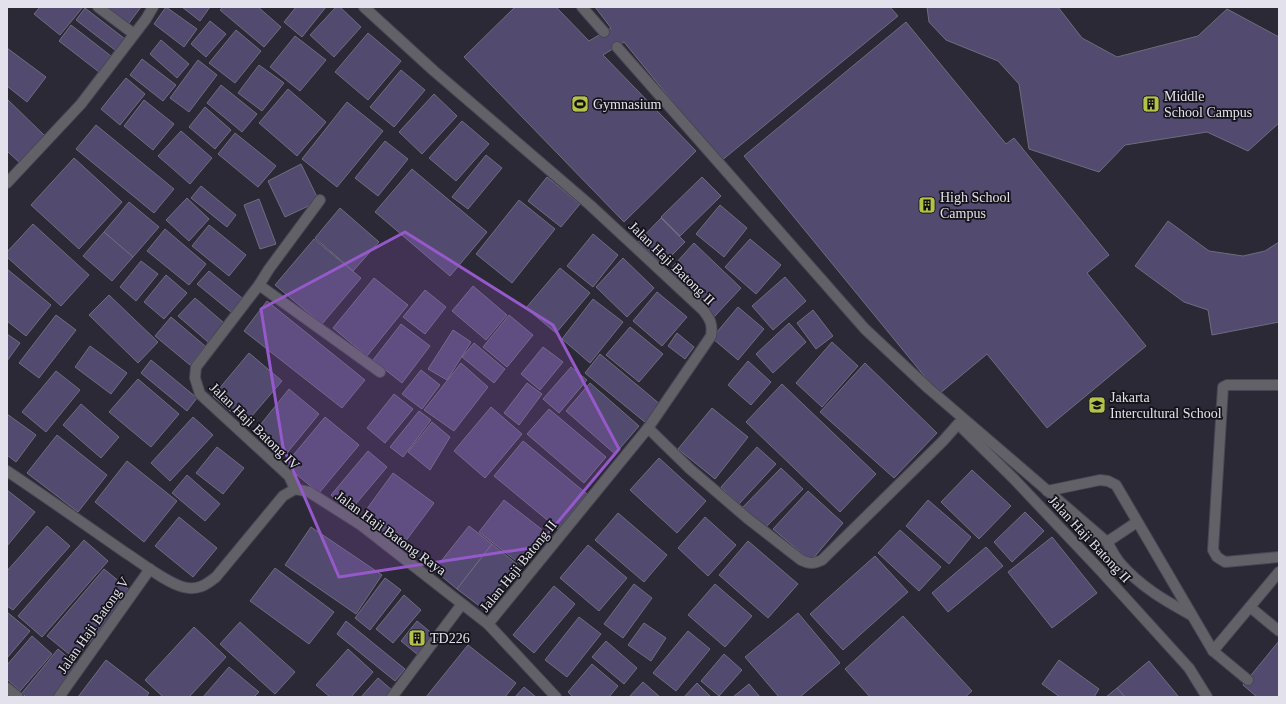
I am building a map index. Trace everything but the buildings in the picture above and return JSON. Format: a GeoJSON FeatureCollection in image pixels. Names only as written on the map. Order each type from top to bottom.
{"type":"FeatureCollection","features":[{"type":"Feature","properties":{"kind":"street"},"geometry":{"type":"LineString","coordinates":[[98,7],[134,34]]}},
{"type":"Feature","properties":{"kind":"street"},"geometry":{"type":"LineString","coordinates":[[7,183],[81,104],[153,7]]}},
{"type":"Feature","properties":{"kind":"street","name":"Jalan Haji Batong II"},"geometry":{"type":"LineString","coordinates":[[364,7],[434,71],[590,204],[703,310],[711,322],[712,329],[710,336],[648,428],[488,624]]}},
{"type":"Feature","properties":{"kind":"street"},"geometry":{"type":"LineString","coordinates":[[582,7],[604,32]]}},
{"type":"Feature","properties":{"kind":"street"},"geometry":{"type":"LineString","coordinates":[[617,47],[864,329],[928,388],[1107,542],[1120,562],[1144,586],[1157,596],[1191,615]]}},
{"type":"Feature","properties":{"kind":"street","name":"Jalan Haji Batong IV"},"geometry":{"type":"LineString","coordinates":[[295,488],[289,476],[200,394],[195,378],[196,367],[259,285],[268,269],[320,200]]}},
{"type":"Feature","properties":{"kind":"street"},"geometry":{"type":"LineString","coordinates":[[259,285],[380,372]]}},
{"type":"Feature","properties":{"kind":"street"},"geometry":{"type":"LineString","coordinates":[[1279,385],[1227,385],[1223,387],[1213,550],[1217,557],[1225,562],[1279,557]]}},
{"type":"Feature","properties":{"kind":"street","name":"Jalan Haji Batong II"},"geometry":{"type":"LineString","coordinates":[[648,428],[690,469],[747,518],[801,560],[814,564],[822,560],[943,441],[958,424],[1014,479],[1100,570],[1189,668],[1207,697]]}},
{"type":"Feature","properties":{"kind":"street"},"geometry":{"type":"LineString","coordinates":[[7,471],[150,569],[184,588],[206,585],[216,577],[283,496],[295,488]]}},
{"type":"Feature","properties":{"kind":"street"},"geometry":{"type":"LineString","coordinates":[[1047,491],[1100,480],[1108,480],[1116,485],[1214,652],[1248,680]]}},
{"type":"Feature","properties":{"kind":"street","name":"Jalan Haji Batong Raya"},"geometry":{"type":"LineString","coordinates":[[295,488],[309,492],[361,525],[488,624],[556,697]]}},
{"type":"Feature","properties":{"kind":"street"},"geometry":{"type":"LineString","coordinates":[[1107,542],[1137,522]]}},
{"type":"Feature","properties":{"kind":"street","name":"Jalan Haji Batong V"},"geometry":{"type":"LineString","coordinates":[[60,697],[150,569]]}},
{"type":"Feature","properties":{"kind":"street"},"geometry":{"type":"LineString","coordinates":[[1214,652],[1279,572]]}},
{"type":"Feature","properties":{"kind":"street"},"geometry":{"type":"LineString","coordinates":[[392,697],[462,604]]}},
{"type":"Feature","properties":{"kind":"street"},"geometry":{"type":"LineString","coordinates":[[1250,607],[1279,631]]}},
{"type":"Feature","properties":{"kind":"street"},"geometry":{"type":"LineString","coordinates":[[7,688],[18,697]]}},
{"type":"Feature","properties":{"kind":"highlighted area"},"geometry":{"type":"Polygon","coordinates":[[[405,232],[553,325],[619,449],[537,547],[339,577],[283,447],[261,309],[405,232]]]}},
{"type":"Feature","properties":{"kind":"place","name":"Gymnasium"},"geometry":{"type":"Point","coordinates":[580,104]}},
{"type":"Feature","properties":{"kind":"place","name":"Middle School Campus"},"geometry":{"type":"Point","coordinates":[1151,104]}},
{"type":"Feature","properties":{"kind":"place","name":"High School Campus"},"geometry":{"type":"Point","coordinates":[927,205]}},
{"type":"Feature","properties":{"kind":"place","name":"Jakarta Intercultural School"},"geometry":{"type":"Point","coordinates":[1097,405]}},
{"type":"Feature","properties":{"kind":"place","name":"TD226"},"geometry":{"type":"Point","coordinates":[417,638]}}]}
